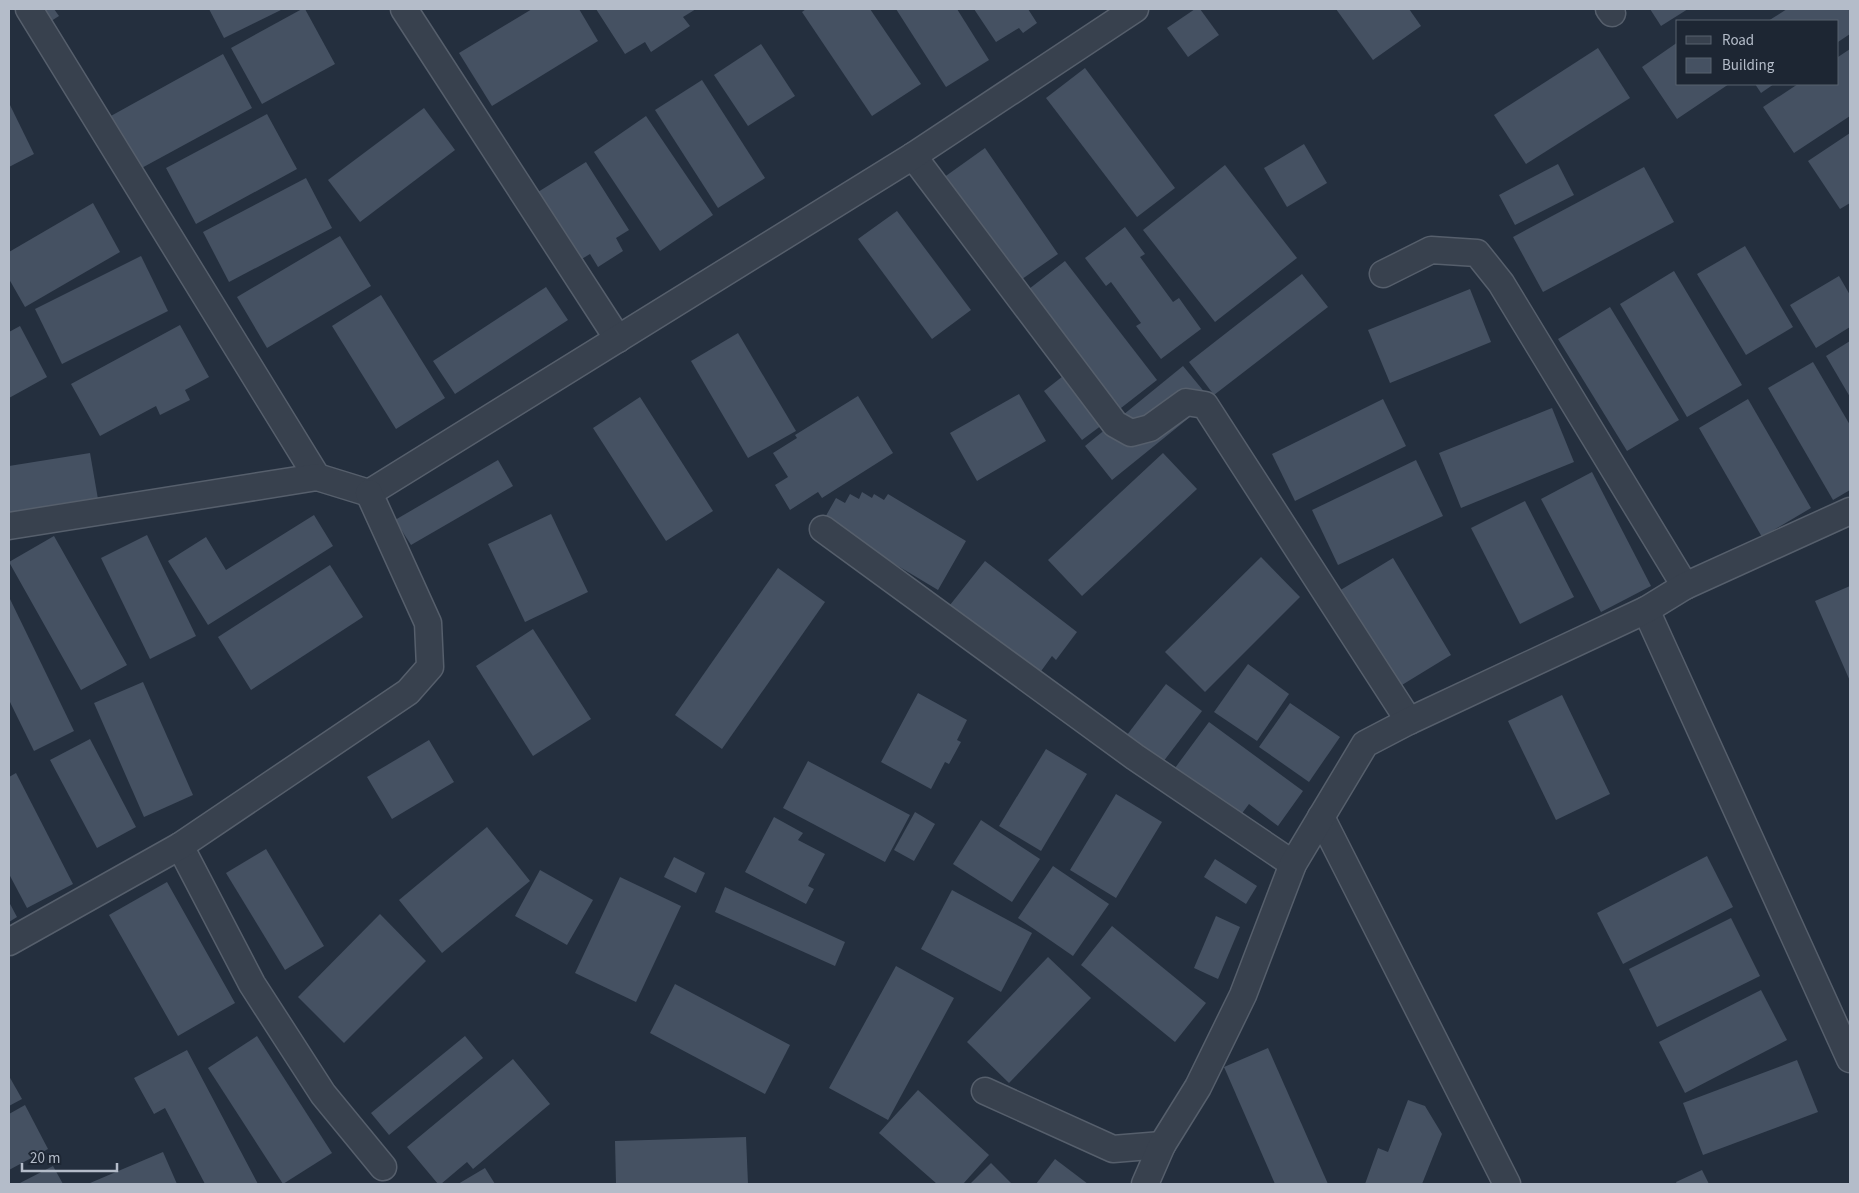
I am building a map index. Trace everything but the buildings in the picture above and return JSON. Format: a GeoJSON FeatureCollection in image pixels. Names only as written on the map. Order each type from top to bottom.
{"type":"FeatureCollection","features":[{"type":"Feature","properties":{"kind":"street"},"geometry":{"type":"LineString","coordinates":[[29,9],[317,477]]}},
{"type":"Feature","properties":{"kind":"street"},"geometry":{"type":"LineString","coordinates":[[404,9],[618,339]]}},
{"type":"Feature","properties":{"kind":"street"},"geometry":{"type":"LineString","coordinates":[[369,493],[913,156],[1135,9]]}},
{"type":"Feature","properties":{"kind":"street"},"geometry":{"type":"LineString","coordinates":[[913,156],[1115,424],[1131,433],[1150,428],[1186,402],[1205,405],[1409,721]]}},
{"type":"Feature","properties":{"kind":"street"},"geometry":{"type":"LineString","coordinates":[[1383,274],[1431,250],[1477,254],[1501,283],[1685,586]]}},
{"type":"Feature","properties":{"kind":"street"},"geometry":{"type":"LineString","coordinates":[[9,526],[317,477],[369,493],[428,623],[430,667],[408,692],[180,846],[9,942]]}},
{"type":"Feature","properties":{"kind":"street"},"geometry":{"type":"LineString","coordinates":[[1145,1184],[1162,1145],[1198,1087],[1243,996],[1293,864],[1365,744],[1409,721],[1646,610],[1685,586],[1850,511]]}},
{"type":"Feature","properties":{"kind":"street"},"geometry":{"type":"LineString","coordinates":[[823,529],[1135,757],[1293,864]]}},
{"type":"Feature","properties":{"kind":"street"},"geometry":{"type":"LineString","coordinates":[[1646,610],[1850,1059]]}},
{"type":"Feature","properties":{"kind":"street"},"geometry":{"type":"LineString","coordinates":[[1321,817],[1507,1184]]}},
{"type":"Feature","properties":{"kind":"street"},"geometry":{"type":"LineString","coordinates":[[180,846],[252,984],[323,1094],[383,1167]]}},
{"type":"Feature","properties":{"kind":"street"},"geometry":{"type":"LineString","coordinates":[[985,1091],[1113,1149],[1162,1145]]}}]}
